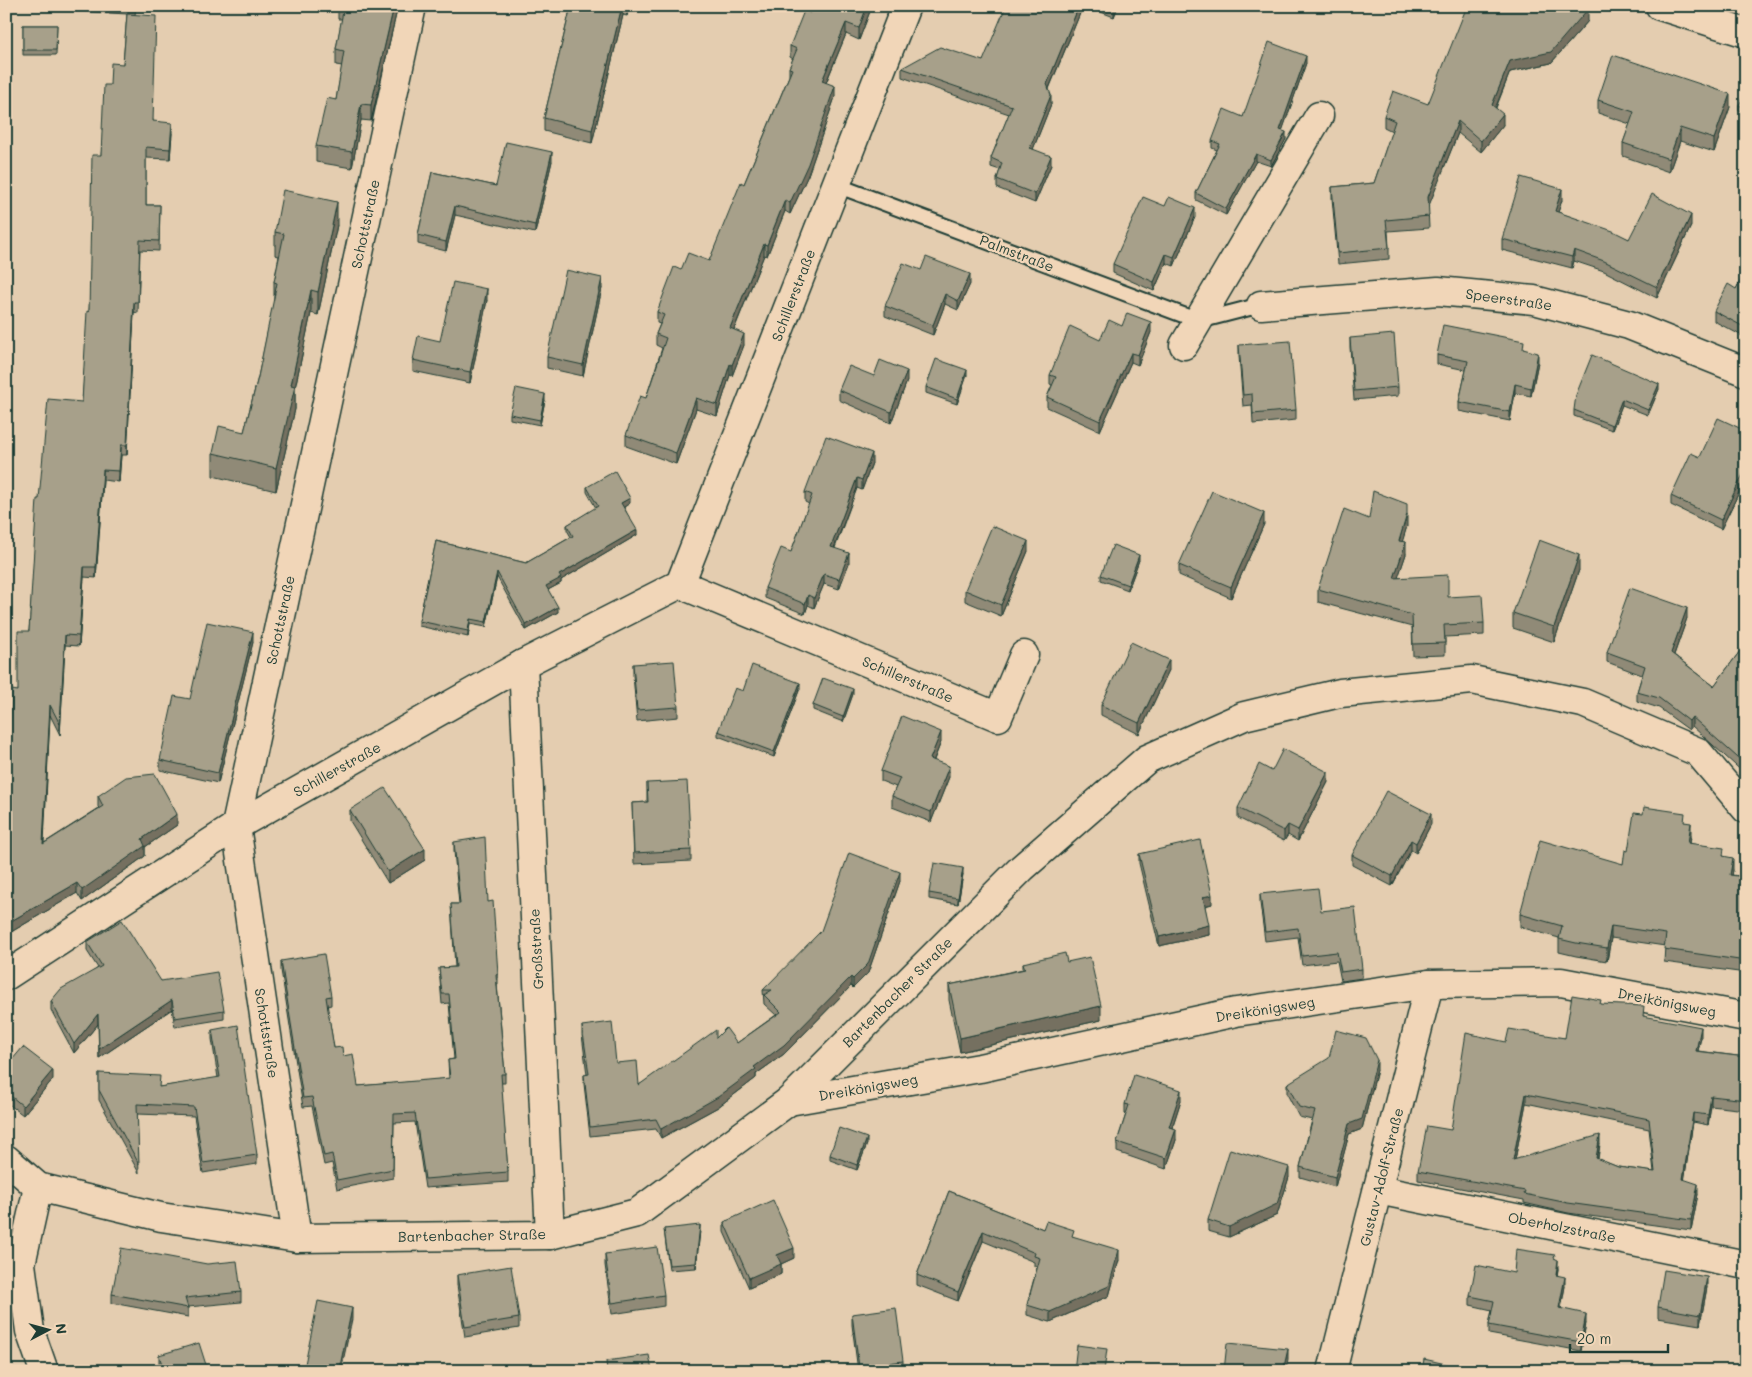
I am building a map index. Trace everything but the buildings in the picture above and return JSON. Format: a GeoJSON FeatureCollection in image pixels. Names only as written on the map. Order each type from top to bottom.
{"type":"FeatureCollection","features":[{"type":"Feature","properties":{"kind":"street","name":"Schottstraße"},"geometry":{"type":"LineString","coordinates":[[297,1238],[236,826],[412,6]]}},
{"type":"Feature","properties":{"kind":"street","name":"Schillerstraße"},"geometry":{"type":"LineString","coordinates":[[6,976],[236,826],[523,664],[680,584],[906,6]]}},
{"type":"Feature","properties":{"kind":"street"},"geometry":{"type":"LineString","coordinates":[[1660,6],[1746,32]]}},
{"type":"Feature","properties":{"kind":"street"},"geometry":{"type":"LineString","coordinates":[[1184,345],[1318,116]]}},
{"type":"Feature","properties":{"kind":"street","name":"Speerstraße"},"geometry":{"type":"LineString","coordinates":[[1261,305],[1438,291],[1534,300],[1629,325],[1746,372]]}},
{"type":"Feature","properties":{"kind":"street","name":"Schillerstraße"},"geometry":{"type":"LineString","coordinates":[[680,584],[998,717],[1024,654]]}},
{"type":"Feature","properties":{"kind":"street","name":"Großstraße"},"geometry":{"type":"LineString","coordinates":[[523,664],[550,1235]]}},
{"type":"Feature","properties":{"kind":"street","name":"Bartenbacher Straße"},"geometry":{"type":"LineString","coordinates":[[6,1159],[38,1187],[161,1218],[297,1238],[550,1235],[637,1213],[789,1101],[1022,868],[1147,758],[1244,716],[1340,693],[1472,680],[1582,703],[1698,752],[1746,809]]}},
{"type":"Feature","properties":{"kind":"street","name":"Dreikönigsweg"},"geometry":{"type":"LineString","coordinates":[[789,1101],[980,1068],[1236,1012],[1429,984],[1561,982],[1746,1017]]}},
{"type":"Feature","properties":{"kind":"street","name":"Gustav-Adolf-Straße"},"geometry":{"type":"LineString","coordinates":[[1332,1371],[1429,984]]}},
{"type":"Feature","properties":{"kind":"street"},"geometry":{"type":"LineString","coordinates":[[38,1187],[21,1264],[30,1330],[44,1371]]}},
{"type":"Feature","properties":{"kind":"street","name":"Oberholzstraße"},"geometry":{"type":"LineString","coordinates":[[1378,1190],[1746,1265]]}},
{"type":"Feature","properties":{"kind":"lane","name":"Palmstraße"},"geometry":{"type":"LineString","coordinates":[[836,185],[1199,321]]}},
{"type":"Feature","properties":{"kind":"lane"},"geometry":{"type":"LineString","coordinates":[[1199,321],[1261,305]]}}]}
